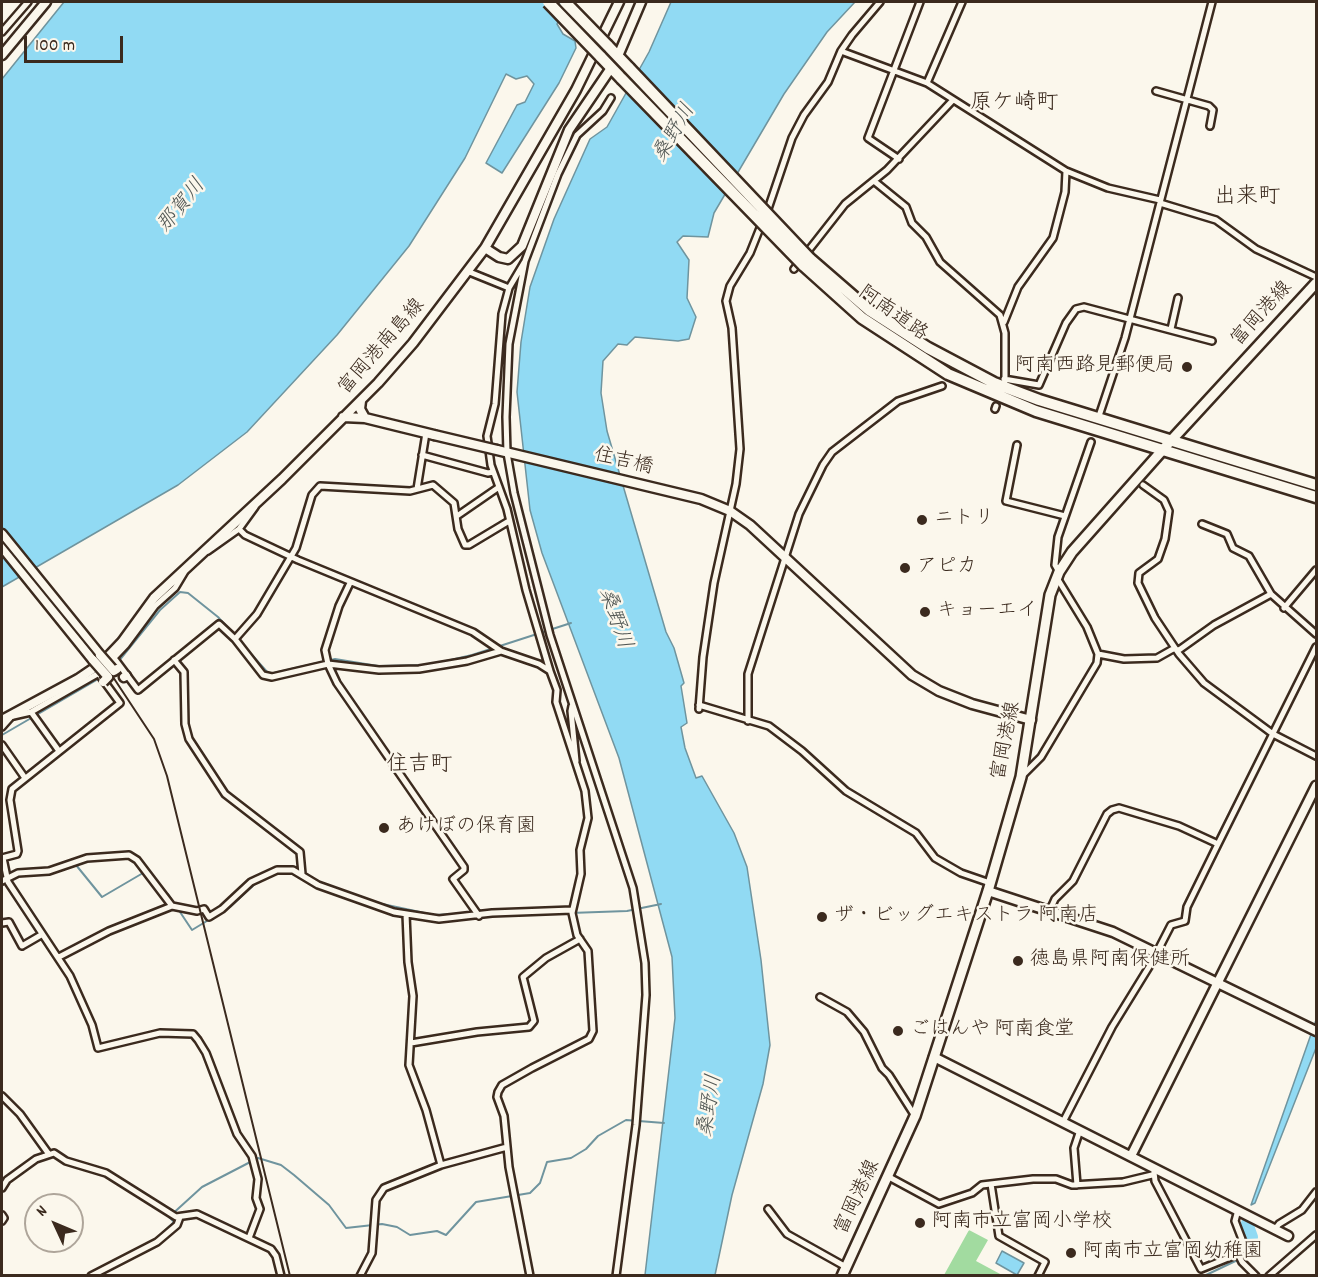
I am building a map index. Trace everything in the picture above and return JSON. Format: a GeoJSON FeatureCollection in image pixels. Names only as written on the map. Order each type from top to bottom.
{"type":"FeatureCollection","features":[{"type":"Feature","properties":{"kind":"highway","name":"阿南道路"},"geometry":{"type":"LineString","coordinates":[[548,2],[802,264],[862,318],[948,374],[1036,411],[1317,497]]}},
{"type":"Feature","properties":{"kind":"highway","name":"阿南道路"},"geometry":{"type":"LineString","coordinates":[[565,2],[630,68],[802,264],[869,310],[952,362],[1021,393],[1317,485]]}},
{"type":"Feature","properties":{"kind":"main road","name":"富岡港線"},"geometry":{"type":"LineString","coordinates":[[844,1271],[915,1116],[989,887],[1021,777],[1050,595],[1057,574],[1072,552],[1170,441],[1317,283]]}},
{"type":"Feature","properties":{"kind":"street"},"geometry":{"type":"LineString","coordinates":[[2,32],[28,2]]}},
{"type":"Feature","properties":{"kind":"street"},"geometry":{"type":"LineString","coordinates":[[2,55],[46,2]]}},
{"type":"Feature","properties":{"kind":"street","name":"富岡港南島線"},"geometry":{"type":"LineString","coordinates":[[6,718],[78,679],[91,650],[122,642],[154,598],[255,505],[361,400],[413,343],[486,248],[576,90],[619,2]]}},
{"type":"Feature","properties":{"kind":"street"},"geometry":{"type":"LineString","coordinates":[[618,56],[641,2]]}},
{"type":"Feature","properties":{"kind":"street"},"geometry":{"type":"LineString","coordinates":[[880,2],[841,51],[828,82],[804,115],[792,138],[782,172],[750,253],[730,286],[726,301],[732,328],[740,449],[714,583],[703,657],[699,707],[776,731],[846,791],[916,833],[935,858],[961,873],[989,887],[1113,932],[1218,985],[1317,1031]]}},
{"type":"Feature","properties":{"kind":"street"},"geometry":{"type":"LineString","coordinates":[[899,159],[868,138],[920,2]]}},
{"type":"Feature","properties":{"kind":"street"},"geometry":{"type":"LineString","coordinates":[[927,83],[962,2]]}},
{"type":"Feature","properties":{"kind":"street"},"geometry":{"type":"LineString","coordinates":[[1098,418],[1130,318],[1212,2]]}},
{"type":"Feature","properties":{"kind":"street"},"geometry":{"type":"LineString","coordinates":[[841,51],[927,83],[952,101],[1066,171],[1108,188],[1160,201],[1216,220],[1256,249],[1317,277]]}},
{"type":"Feature","properties":{"kind":"street"},"geometry":{"type":"LineString","coordinates":[[486,248],[499,257],[508,259],[522,246],[565,137],[611,68]]}},
{"type":"Feature","properties":{"kind":"street"},"geometry":{"type":"LineString","coordinates":[[1156,91],[1209,106],[1213,110],[1210,126]]}},
{"type":"Feature","properties":{"kind":"street"},"geometry":{"type":"LineString","coordinates":[[611,98],[603,111],[577,135],[558,174],[525,261],[509,344],[510,453],[524,539],[550,635],[595,766],[633,888],[645,963],[645,1006],[636,1125],[616,1275]]}},
{"type":"Feature","properties":{"kind":"street"},"geometry":{"type":"LineString","coordinates":[[802,264],[845,204],[899,159],[952,101]]}},
{"type":"Feature","properties":{"kind":"street"},"geometry":{"type":"LineString","coordinates":[[1066,171],[1065,192],[1053,238],[1025,275],[1004,322],[1004,380],[1039,385],[1066,323],[1076,309],[1084,307],[1212,341]]}},
{"type":"Feature","properties":{"kind":"street"},"geometry":{"type":"LineString","coordinates":[[874,181],[906,207],[912,223],[926,237],[940,262],[1000,315],[1004,322]]}},
{"type":"Feature","properties":{"kind":"street"},"geometry":{"type":"LineString","coordinates":[[525,261],[509,288],[502,314],[495,404],[487,436],[494,472],[536,626],[557,690],[556,702],[585,791],[588,818],[580,850],[578,889],[572,914],[580,939],[588,951],[593,1031],[589,1039],[502,1085],[497,1097],[504,1116],[514,1196],[530,1275]]}},
{"type":"Feature","properties":{"kind":"street"},"geometry":{"type":"LineString","coordinates":[[467,271],[509,288]]}},
{"type":"Feature","properties":{"kind":"street"},"geometry":{"type":"LineString","coordinates":[[1171,329],[1178,298]]}},
{"type":"Feature","properties":{"kind":"street"},"geometry":{"type":"LineString","coordinates":[[748,721],[748,674],[787,558],[799,514],[832,452],[898,401],[942,386]]}},
{"type":"Feature","properties":{"kind":"street"},"geometry":{"type":"LineString","coordinates":[[361,400],[360,409],[365,418]]}},
{"type":"Feature","properties":{"kind":"street","name":"住吉橋"},"geometry":{"type":"LineString","coordinates":[[343,417],[365,418],[510,453],[700,499],[728,510],[787,558],[912,675],[939,691],[972,704],[1031,720]]}},
{"type":"Feature","properties":{"kind":"street"},"geometry":{"type":"LineString","coordinates":[[417,489],[422,455],[430,434]]}},
{"type":"Feature","properties":{"kind":"street"},"geometry":{"type":"LineString","coordinates":[[1021,777],[1041,757],[1076,702],[1097,663],[1098,654],[1087,627],[1057,574],[1055,565],[1058,537],[1091,442]]}},
{"type":"Feature","properties":{"kind":"street"},"geometry":{"type":"LineString","coordinates":[[1017,445],[1006,501],[1065,516]]}},
{"type":"Feature","properties":{"kind":"street"},"geometry":{"type":"LineString","coordinates":[[422,455],[488,473],[494,472]]}},
{"type":"Feature","properties":{"kind":"street"},"geometry":{"type":"LineString","coordinates":[[1143,485],[1164,501],[1169,511],[1165,539],[1158,558],[1139,573],[1138,583],[1155,618],[1203,683],[1273,734],[1317,756]]}},
{"type":"Feature","properties":{"kind":"street"},"geometry":{"type":"LineString","coordinates":[[237,638],[257,614],[291,557],[312,495],[320,486],[410,491],[428,486],[436,487],[454,503],[462,542],[469,545],[508,521]]}},
{"type":"Feature","properties":{"kind":"street"},"geometry":{"type":"LineString","coordinates":[[457,516],[499,487]]}},
{"type":"Feature","properties":{"kind":"street"},"geometry":{"type":"LineString","coordinates":[[203,553],[239,529],[255,505]]}},
{"type":"Feature","properties":{"kind":"street"},"geometry":{"type":"LineString","coordinates":[[1202,524],[1227,534],[1233,548],[1249,556],[1271,594],[1284,608],[1317,634]]}},
{"type":"Feature","properties":{"kind":"street"},"geometry":{"type":"LineString","coordinates":[[239,529],[245,536],[350,583],[472,632],[498,648],[550,671]]}},
{"type":"Feature","properties":{"kind":"street"},"geometry":{"type":"LineString","coordinates":[[2,534],[91,650],[108,677],[33,715],[6,718],[2,728]]}},
{"type":"Feature","properties":{"kind":"street"},"geometry":{"type":"LineString","coordinates":[[2,547],[91,650],[114,671],[116,663]]}},
{"type":"Feature","properties":{"kind":"street"},"geometry":{"type":"LineString","coordinates":[[103,680],[155,606],[175,588],[188,567]]}},
{"type":"Feature","properties":{"kind":"street"},"geometry":{"type":"LineString","coordinates":[[1284,608],[1317,570]]}},
{"type":"Feature","properties":{"kind":"street"},"geometry":{"type":"LineString","coordinates":[[350,583],[339,606],[327,661],[337,683],[464,867],[464,870],[453,879],[479,916]]}},
{"type":"Feature","properties":{"kind":"street"},"geometry":{"type":"LineString","coordinates":[[1098,654],[1124,659],[1149,659],[1179,650],[1214,625],[1271,594]]}},
{"type":"Feature","properties":{"kind":"street"},"geometry":{"type":"LineString","coordinates":[[116,663],[138,690],[219,624],[237,638],[267,677],[327,661],[379,670],[419,669],[467,662],[498,648]]}},
{"type":"Feature","properties":{"kind":"street"},"geometry":{"type":"LineString","coordinates":[[1063,1122],[1112,1027],[1157,953],[1171,925],[1185,921],[1187,907],[1317,647]]}},
{"type":"Feature","properties":{"kind":"street"},"geometry":{"type":"LineString","coordinates":[[174,660],[184,672],[185,724],[189,738],[225,794],[300,852],[302,874]]}},
{"type":"Feature","properties":{"kind":"street"},"geometry":{"type":"LineString","coordinates":[[103,680],[120,703],[19,781],[10,794],[18,851],[17,854],[2,858],[4,879],[41,935],[59,957],[92,1025],[98,1048],[160,1034],[193,1035],[198,1040],[206,1053],[237,1134],[252,1156],[258,1179],[256,1198],[260,1209],[249,1238]]}},
{"type":"Feature","properties":{"kind":"street"},"geometry":{"type":"LineString","coordinates":[[573,705],[571,711],[578,755],[576,763]]}},
{"type":"Feature","properties":{"kind":"street"},"geometry":{"type":"LineString","coordinates":[[33,715],[59,751]]}},
{"type":"Feature","properties":{"kind":"street"},"geometry":{"type":"LineString","coordinates":[[2,745],[25,778]]}},
{"type":"Feature","properties":{"kind":"street"},"geometry":{"type":"LineString","coordinates":[[1131,1156],[1317,786]]}},
{"type":"Feature","properties":{"kind":"street"},"geometry":{"type":"LineString","coordinates":[[1050,910],[1055,899],[1073,881],[1107,814],[1112,810],[1119,808],[1179,826],[1218,844]]}},
{"type":"Feature","properties":{"kind":"street"},"geometry":{"type":"LineString","coordinates":[[4,879],[28,871],[50,871],[87,858],[129,855],[137,861],[172,906]]}},
{"type":"Feature","properties":{"kind":"street"},"geometry":{"type":"LineString","coordinates":[[59,957],[109,931],[172,906],[197,911],[204,909],[210,917],[265,874],[285,870],[302,874],[332,891],[406,914],[439,919],[572,914]]}},
{"type":"Feature","properties":{"kind":"street"},"geometry":{"type":"LineString","coordinates":[[406,914],[408,962],[413,996],[409,1065],[426,1110],[441,1165]]}},
{"type":"Feature","properties":{"kind":"street"},"geometry":{"type":"LineString","coordinates":[[2,923],[9,922],[22,946],[41,935]]}},
{"type":"Feature","properties":{"kind":"street"},"geometry":{"type":"LineString","coordinates":[[411,1044],[477,1032],[528,1027],[534,1021],[523,977],[546,958],[580,939]]}},
{"type":"Feature","properties":{"kind":"street"},"geometry":{"type":"LineString","coordinates":[[820,998],[847,1012],[864,1032],[882,1068],[889,1075],[915,1116]]}},
{"type":"Feature","properties":{"kind":"street"},"geometry":{"type":"LineString","coordinates":[[934,1057],[1131,1156],[1154,1172],[1238,1210],[1288,1236]]}},
{"type":"Feature","properties":{"kind":"street"},"geometry":{"type":"LineString","coordinates":[[2,1096],[20,1114],[48,1153]]}},
{"type":"Feature","properties":{"kind":"street"},"geometry":{"type":"LineString","coordinates":[[1077,1185],[1074,1148],[1080,1130]]}},
{"type":"Feature","properties":{"kind":"street"},"geometry":{"type":"LineString","coordinates":[[360,1275],[372,1253],[379,1192],[441,1165],[507,1147]]}},
{"type":"Feature","properties":{"kind":"street"},"geometry":{"type":"LineString","coordinates":[[2,1188],[20,1170],[48,1153],[54,1153],[75,1165],[106,1173],[164,1211],[180,1217],[197,1214],[271,1249],[276,1256],[281,1275]]}},
{"type":"Feature","properties":{"kind":"street"},"geometry":{"type":"LineString","coordinates":[[889,1177],[939,1203],[972,1193],[982,1185],[1043,1179],[1077,1185],[1123,1182],[1154,1172]]}},
{"type":"Feature","properties":{"kind":"street"},"geometry":{"type":"LineString","coordinates":[[1154,1172],[1201,1269],[1240,1257],[1245,1247],[1235,1221],[1238,1210]]}},
{"type":"Feature","properties":{"kind":"street"},"geometry":{"type":"LineString","coordinates":[[991,1184],[999,1236],[1045,1262],[1038,1275]]}},
{"type":"Feature","properties":{"kind":"street"},"geometry":{"type":"LineString","coordinates":[[1275,1229],[1302,1210],[1317,1192]]}},
{"type":"Feature","properties":{"kind":"street"},"geometry":{"type":"LineString","coordinates":[[768,1209],[787,1234],[844,1271]]}},
{"type":"Feature","properties":{"kind":"street"},"geometry":{"type":"LineString","coordinates":[[2,1215],[4,1218],[2,1221]]}},
{"type":"Feature","properties":{"kind":"street"},"geometry":{"type":"LineString","coordinates":[[91,1275],[157,1242],[177,1225],[180,1217]]}},
{"type":"Feature","properties":{"kind":"street"},"geometry":{"type":"LineString","coordinates":[[1269,1275],[1317,1236]]}},
{"type":"Feature","properties":{"kind":"street"},"geometry":{"type":"LineString","coordinates":[[1240,1257],[1256,1275]]}},
{"type":"Feature","properties":{"kind":"green space"},"geometry":{"type":"Polygon","coordinates":[[[969,1230],[988,1240],[976,1261],[1002,1275],[944,1275],[969,1230]]]}},
{"type":"Feature","properties":{"kind":"water","name":"那賀川"},"geometry":{"type":"Polygon","coordinates":[[[64,2],[567,2],[557,24],[563,34],[575,41],[576,48],[559,83],[502,173],[486,163],[517,105],[525,102],[534,84],[527,76],[516,79],[506,74],[465,158],[409,246],[337,335],[247,432],[178,485],[2,587],[2,79],[64,2]]]}},
{"type":"Feature","properties":{"kind":"water","name":"桑野川"},"geometry":{"type":"Polygon","coordinates":[[[671,2],[855,2],[827,32],[784,94],[714,213],[708,237],[683,236],[677,242],[689,260],[687,298],[696,317],[689,339],[678,341],[635,337],[627,345],[618,344],[603,361],[601,393],[607,431],[666,632],[674,648],[684,683],[681,686],[687,723],[681,727],[685,748],[696,778],[702,776],[734,833],[747,867],[761,960],[770,1045],[763,1084],[732,1195],[715,1275],[645,1275],[675,1018],[672,957],[619,758],[542,553],[530,510],[517,392],[521,342],[530,287],[554,219],[590,139],[607,127],[649,52],[671,2]]]}},
{"type":"Feature","properties":{"kind":"water"},"geometry":{"type":"Polygon","coordinates":[[[1316,1020],[1316,1048],[1255,1203],[1251,1205],[1316,1020]]]}},
{"type":"Feature","properties":{"kind":"water"},"geometry":{"type":"Polygon","coordinates":[[[1002,1251],[1024,1263],[1017,1275],[996,1263],[1002,1251]]]}},
{"type":"Feature","properties":{"kind":"waterway"},"geometry":{"type":"LineString","coordinates":[[118,662],[160,610],[180,592],[188,593],[218,617],[269,674],[335,659],[378,666],[429,665],[472,655],[571,623]]}},
{"type":"Feature","properties":{"kind":"waterway"},"geometry":{"type":"LineString","coordinates":[[2,735],[100,678]]}},
{"type":"Feature","properties":{"kind":"waterway"},"geometry":{"type":"LineString","coordinates":[[53,872],[76,865],[102,897],[143,873],[159,894],[168,894],[192,930],[230,907],[257,882]]}},
{"type":"Feature","properties":{"kind":"waterway"},"geometry":{"type":"LineString","coordinates":[[302,872],[325,885]]}},
{"type":"Feature","properties":{"kind":"waterway"},"geometry":{"type":"LineString","coordinates":[[273,874],[297,874]]}},
{"type":"Feature","properties":{"kind":"waterway"},"geometry":{"type":"LineString","coordinates":[[373,902],[434,915],[474,913]]}},
{"type":"Feature","properties":{"kind":"waterway"},"geometry":{"type":"LineString","coordinates":[[485,916],[627,911],[661,904]]}},
{"type":"Feature","properties":{"kind":"waterway"},"geometry":{"type":"LineString","coordinates":[[154,1241],[174,1222],[169,1217],[202,1187],[258,1158],[281,1165],[294,1175],[329,1205],[346,1228],[382,1224],[397,1227],[410,1235],[437,1231],[446,1235],[476,1202],[530,1193],[540,1183],[547,1162],[571,1158],[586,1149],[598,1136],[626,1120],[664,1123]]}},
{"type":"Feature","properties":{"kind":"waterway"},"geometry":{"type":"LineString","coordinates":[[1247,1223],[1252,1237],[1251,1246]]}},
{"type":"Feature","properties":{"kind":"waterway"},"geometry":{"type":"LineString","coordinates":[[1204,1276],[1246,1256],[1251,1246]]}},
{"type":"Feature","properties":{"kind":"waterway"},"geometry":{"type":"LineString","coordinates":[[99,1276],[128,1260]]}},
{"type":"Feature","properties":{"kind":"tunnel"},"geometry":{"type":"LineString","coordinates":[[611,98],[613,91]]}},
{"type":"Feature","properties":{"kind":"railway"},"geometry":{"type":"LineString","coordinates":[[2,541],[113,677],[154,739],[167,776],[290,1276]]}},
{"type":"Feature","properties":{"kind":"place","name":"阿南西路見郵便局"},"geometry":{"type":"Point","coordinates":[1187,367]}},
{"type":"Feature","properties":{"kind":"place","name":"ニトリ"},"geometry":{"type":"Point","coordinates":[922,520]}},
{"type":"Feature","properties":{"kind":"place","name":"アピカ"},"geometry":{"type":"Point","coordinates":[905,568]}},
{"type":"Feature","properties":{"kind":"place","name":"キョーエイ"},"geometry":{"type":"Point","coordinates":[925,612]}},
{"type":"Feature","properties":{"kind":"place","name":"あけぼの保育園"},"geometry":{"type":"Point","coordinates":[384,828]}},
{"type":"Feature","properties":{"kind":"place","name":"ザ・ビッグエキストラ 阿南店"},"geometry":{"type":"Point","coordinates":[822,917]}},
{"type":"Feature","properties":{"kind":"place","name":"徳島県阿南保健所"},"geometry":{"type":"Point","coordinates":[1018,961]}},
{"type":"Feature","properties":{"kind":"place","name":"ごはんや 阿南食堂"},"geometry":{"type":"Point","coordinates":[898,1031]}},
{"type":"Feature","properties":{"kind":"place","name":"阿南市立富岡小学校"},"geometry":{"type":"Point","coordinates":[920,1223]}},
{"type":"Feature","properties":{"kind":"place","name":"阿南市立富岡幼稚園"},"geometry":{"type":"Point","coordinates":[1071,1253]}},
{"type":"Feature","properties":{"kind":"district","name":"原ケ崎町"},"geometry":{"type":"Point","coordinates":[1014,105]}},
{"type":"Feature","properties":{"kind":"district","name":"出来町"},"geometry":{"type":"Point","coordinates":[1247,199]}},
{"type":"Feature","properties":{"kind":"district","name":"住吉町"},"geometry":{"type":"Point","coordinates":[419,767]}}]}
